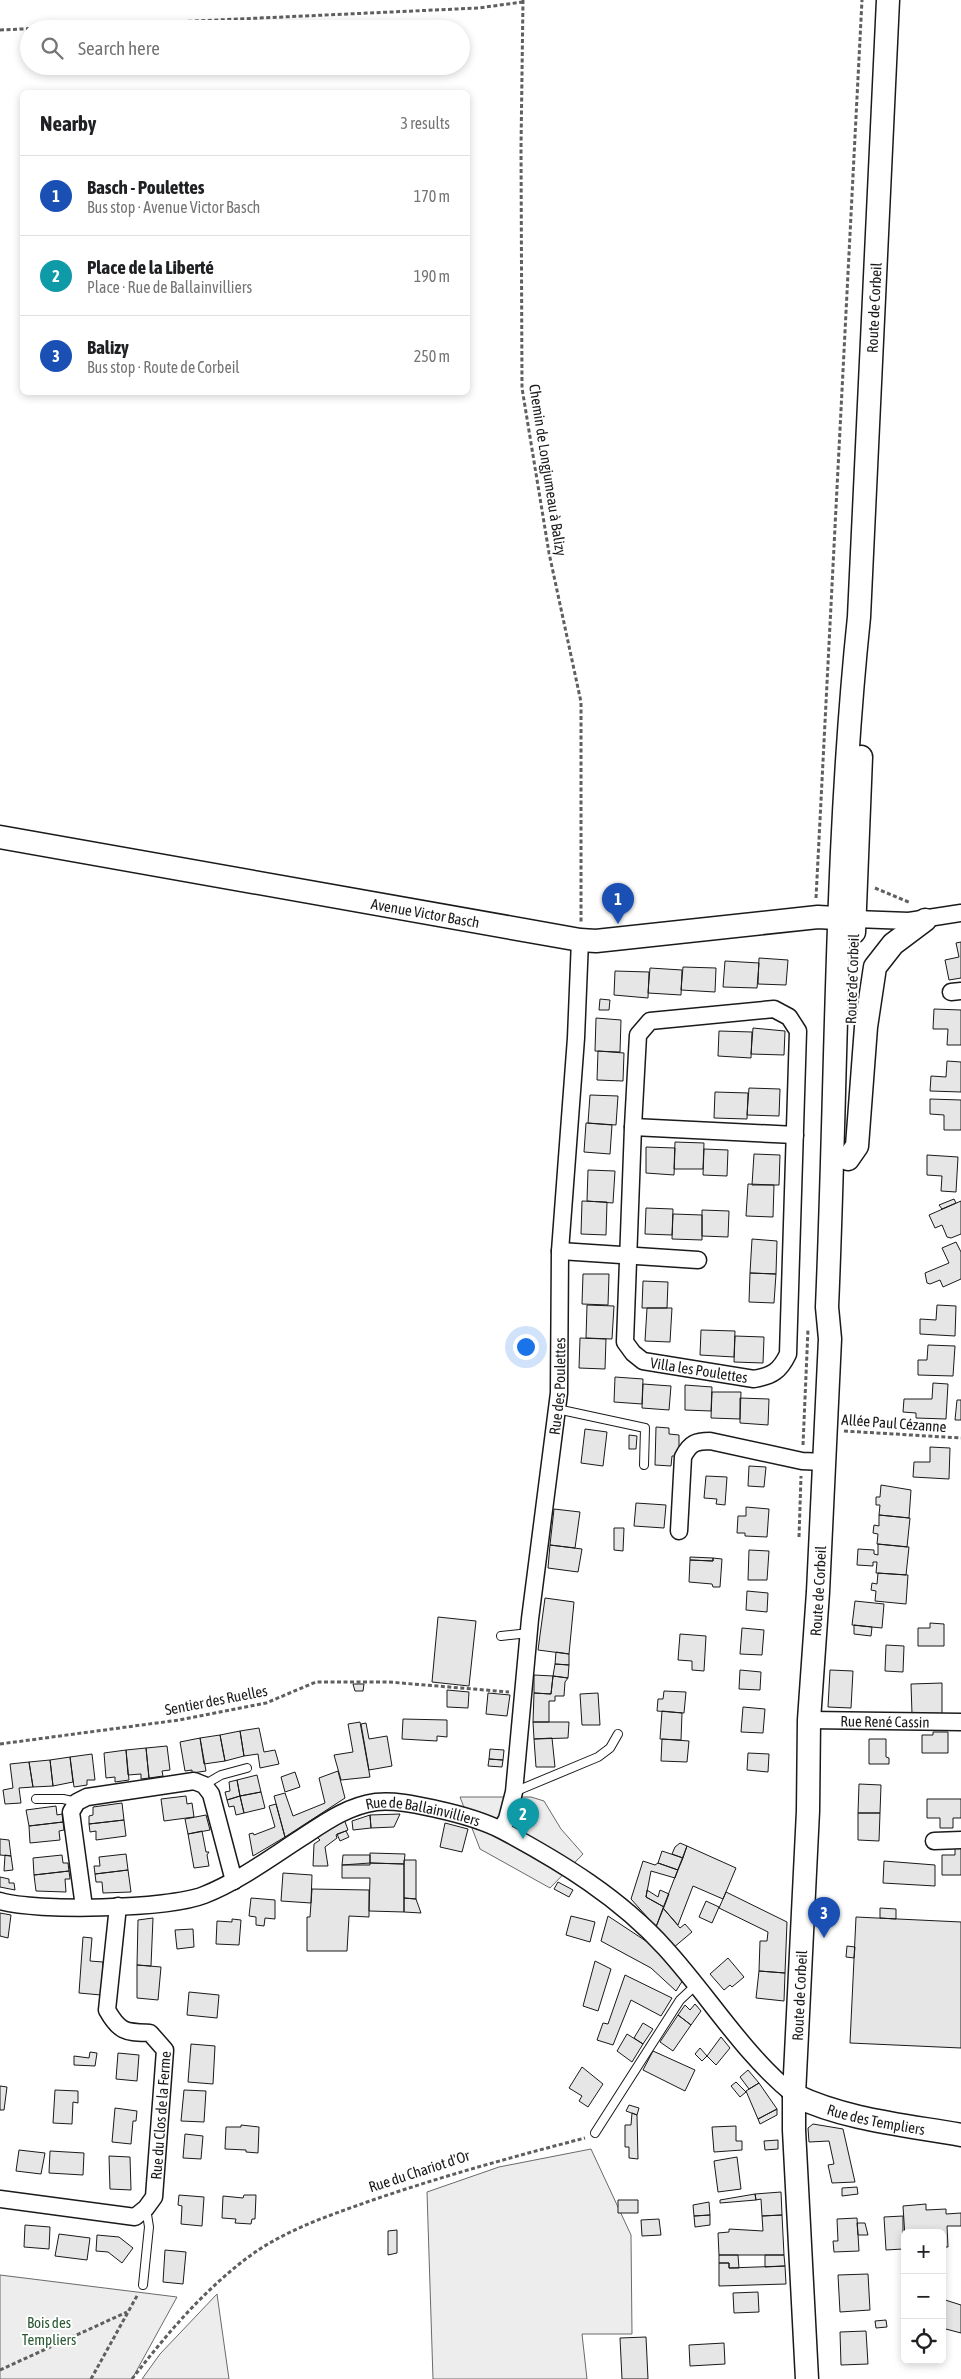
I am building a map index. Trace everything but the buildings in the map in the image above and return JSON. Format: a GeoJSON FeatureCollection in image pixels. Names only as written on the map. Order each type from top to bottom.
{"type":"FeatureCollection","features":[{"type":"Feature","properties":{"kind":"main road","name":"Route de Corbeil"},"geometry":{"type":"LineString","coordinates":[[830,1339],[837,1309],[848,1159],[851,960],[847,918],[839,880],[848,722],[858,617],[888,0]]}},
{"type":"Feature","properties":{"kind":"main road","name":"Avenue Victor Basch"},"geometry":{"type":"LineString","coordinates":[[0,837],[580,940],[596,941],[818,918],[847,918]]}},
{"type":"Feature","properties":{"kind":"main road","name":"Route de Corbeil"},"geometry":{"type":"LineString","coordinates":[[807,2379],[794,2130],[794,2095],[808,1811],[809,1720],[818,1592],[830,1339],[827,1307],[847,918]]}},
{"type":"Feature","properties":{"kind":"main road"},"geometry":{"type":"LineString","coordinates":[[848,1159],[857,1146],[866,1027],[875,967],[892,944],[925,920]]}},
{"type":"Feature","properties":{"kind":"main road","name":"Rue des Templiers"},"geometry":{"type":"LineString","coordinates":[[794,2095],[820,2107],[843,2114],[961,2135]]}},
{"type":"Feature","properties":{"kind":"street"},"geometry":{"type":"LineString","coordinates":[[847,918],[908,921],[925,920],[961,913]]}},
{"type":"Feature","properties":{"kind":"street","name":"Rue des Poulettes"},"geometry":{"type":"LineString","coordinates":[[501,1829],[507,1819],[514,1792],[529,1633],[557,1409],[560,1250],[576,1038],[580,940]]}},
{"type":"Feature","properties":{"kind":"street","name":"Villa les Poulettes"},"geometry":{"type":"LineString","coordinates":[[774,1009],[789,1017],[798,1030],[788,1354],[782,1367],[769,1376],[754,1379],[643,1361],[633,1353],[625,1342],[633,1127],[638,1035],[650,1021],[774,1009]]}},
{"type":"Feature","properties":{"kind":"street"},"geometry":{"type":"LineString","coordinates":[[633,1127],[795,1135]]}},
{"type":"Feature","properties":{"kind":"street"},"geometry":{"type":"LineString","coordinates":[[560,1250],[698,1260]]}},
{"type":"Feature","properties":{"kind":"street"},"geometry":{"type":"LineString","coordinates":[[679,1531],[683,1457],[689,1447],[696,1441],[710,1441],[802,1461],[824,1462]]}},
{"type":"Feature","properties":{"kind":"street","name":"Rue René Cassin"},"geometry":{"type":"LineString","coordinates":[[809,1720],[961,1722]]}},
{"type":"Feature","properties":{"kind":"street"},"geometry":{"type":"LineString","coordinates":[[84,1907],[71,1812],[77,1802],[88,1797],[194,1781],[204,1785],[211,1794],[234,1881]]}},
{"type":"Feature","properties":{"kind":"street","name":"Rue de Ballainvilliers"},"geometry":{"type":"LineString","coordinates":[[0,1901],[23,1905],[84,1907],[185,1901],[234,1881],[333,1817],[347,1810],[375,1802],[401,1802],[456,1813],[501,1829],[593,1885],[627,1910],[665,1948],[766,2070],[794,2095]]}},
{"type":"Feature","properties":{"kind":"street"},"geometry":{"type":"LineString","coordinates":[[934,1841],[961,1840]]}},
{"type":"Feature","properties":{"kind":"street","name":"Rue du Clos de la Ferme"},"geometry":{"type":"LineString","coordinates":[[118,1906],[107,2010],[115,2024],[120,2028],[126,2032],[150,2033],[165,2050],[154,2197],[146,2208]]}},
{"type":"Feature","properties":{"kind":"street"},"geometry":{"type":"LineString","coordinates":[[0,2199],[135,2217],[146,2208]]}},
{"type":"Feature","properties":{"kind":"lane"},"geometry":{"type":"LineString","coordinates":[[557,1409],[645,1428],[644,1465]]}},
{"type":"Feature","properties":{"kind":"lane"},"geometry":{"type":"LineString","coordinates":[[501,1636],[529,1633]]}},
{"type":"Feature","properties":{"kind":"lane"},"geometry":{"type":"LineString","coordinates":[[514,1792],[598,1757],[610,1748],[618,1734]]}},
{"type":"Feature","properties":{"kind":"lane"},"geometry":{"type":"LineString","coordinates":[[204,1785],[221,1775],[247,1768]]}},
{"type":"Feature","properties":{"kind":"lane"},"geometry":{"type":"LineString","coordinates":[[36,1799],[64,1799],[77,1802]]}},
{"type":"Feature","properties":{"kind":"lane"},"geometry":{"type":"LineString","coordinates":[[595,2133],[680,2000],[696,1985]]}},
{"type":"Feature","properties":{"kind":"lane"},"geometry":{"type":"LineString","coordinates":[[143,2285],[149,2226],[146,2208]]}},
{"type":"Feature","properties":{"kind":"path"},"geometry":{"type":"LineString","coordinates":[[217,20],[478,8],[523,1]]}},
{"type":"Feature","properties":{"kind":"path","name":"Chemin de Longjumeau à Balizy"},"geometry":{"type":"LineString","coordinates":[[523,1],[520,148],[522,388],[549,553],[581,702],[580,940]]}},
{"type":"Feature","properties":{"kind":"path"},"geometry":{"type":"LineString","coordinates":[[0,30],[20,29]]}},
{"type":"Feature","properties":{"kind":"path","name":"Allée Paul Cézanne"},"geometry":{"type":"LineString","coordinates":[[826,1430],[961,1438]]}},
{"type":"Feature","properties":{"kind":"path","name":"Sentier des Ruelles"},"geometry":{"type":"LineString","coordinates":[[0,1744],[179,1720],[266,1703],[316,1682],[389,1682],[523,1693]]}},
{"type":"Feature","properties":{"kind":"path","name":"Rue du Chariot d'Or"},"geometry":{"type":"LineString","coordinates":[[132,2379],[163,2340],[207,2292],[247,2258],[290,2231],[416,2185],[595,2133]]}},
{"type":"Feature","properties":{"kind":"path"},"geometry":{"type":"LineString","coordinates":[[91,2379],[143,2285]]}},
{"type":"Feature","properties":{"kind":"path"},"geometry":{"type":"LineString","coordinates":[[0,2370],[127,2312]]}},
{"type":"Feature","properties":{"kind":"shaded area"},"geometry":{"type":"Polygon","coordinates":[[[460,1797],[531,1797],[544,1801],[561,1829],[583,1854],[550,1888],[480,1849],[460,1797]]]}},
{"type":"Feature","properties":{"kind":"shaded area"},"geometry":{"type":"Polygon","coordinates":[[[591,2149],[631,2235],[632,2334],[582,2334],[587,2379],[433,2379],[427,2192],[499,2167],[591,2149]]]}},
{"type":"Feature","properties":{"kind":"shaded area","name":"Bois des Templiers"},"geometry":{"type":"Polygon","coordinates":[[[0,2275],[177,2297],[132,2379],[0,2379],[0,2275]]]}},
{"type":"Feature","properties":{"kind":"shaded area"},"geometry":{"type":"Polygon","coordinates":[[[217,2294],[229,2379],[142,2379],[160,2354],[217,2294]]]}},
{"type":"Feature","properties":{"kind":"place","name":"Basch - Poulettes"},"geometry":{"type":"Point","coordinates":[618,924]}},
{"type":"Feature","properties":{"kind":"place","name":"Place de la Liberté"},"geometry":{"type":"Point","coordinates":[523,1839]}},
{"type":"Feature","properties":{"kind":"place","name":"Balizy"},"geometry":{"type":"Point","coordinates":[824,1938]}}]}
